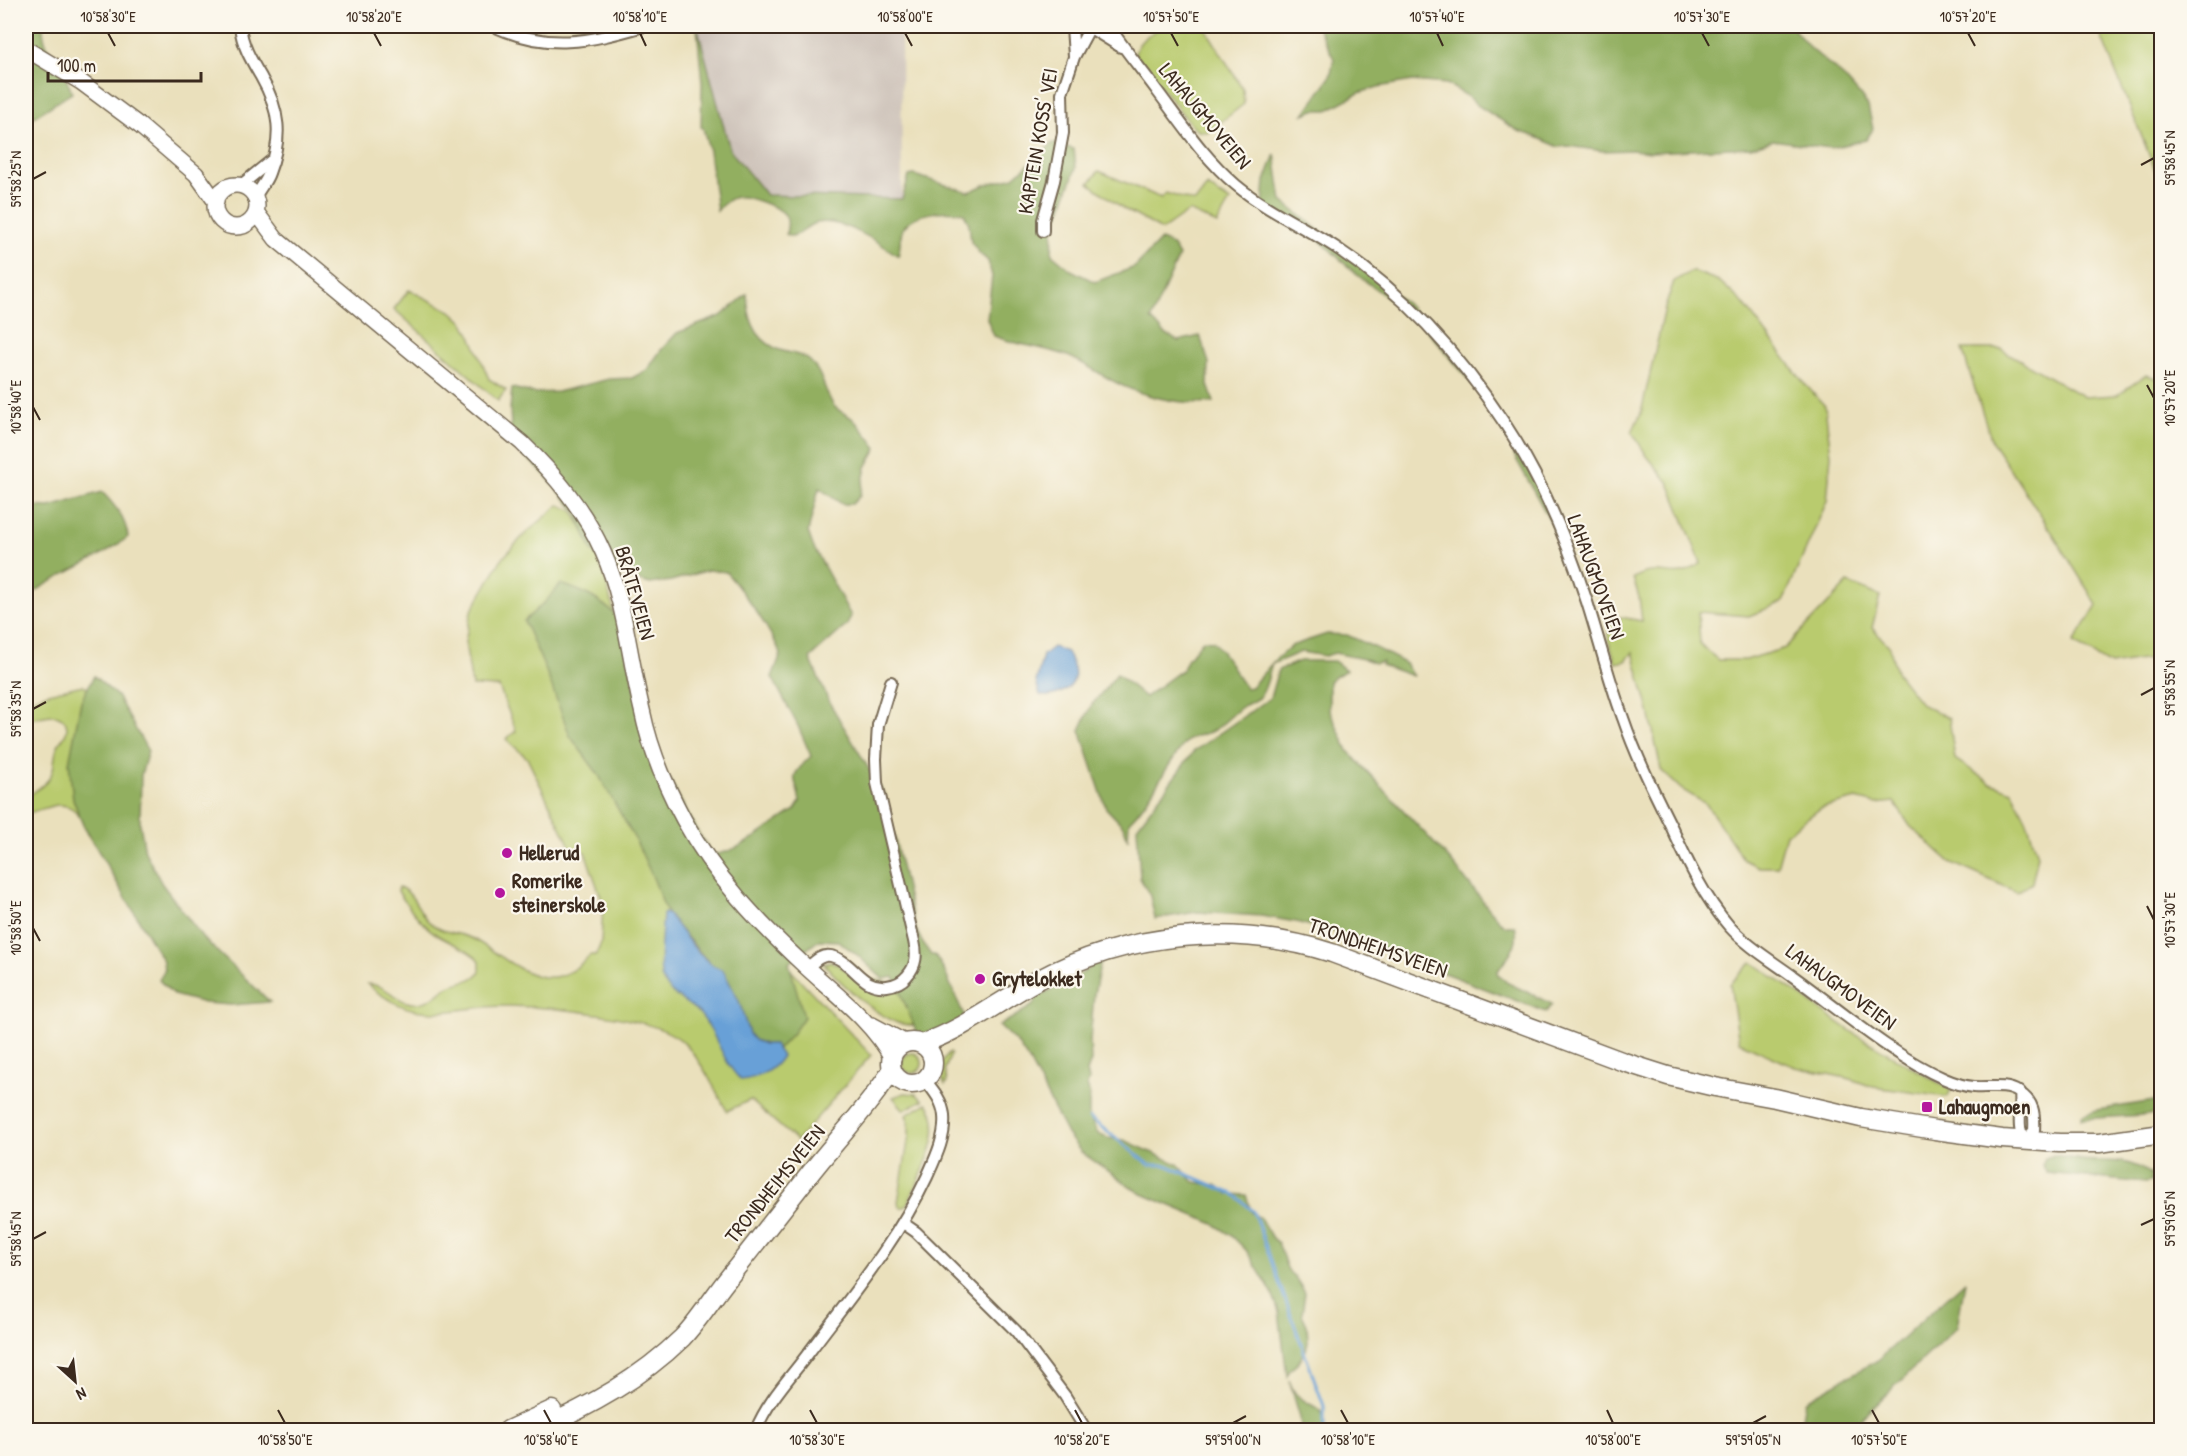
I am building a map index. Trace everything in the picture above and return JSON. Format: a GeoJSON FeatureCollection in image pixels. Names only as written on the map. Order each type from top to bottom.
{"type":"FeatureCollection","features":[{"type":"Feature","properties":{"kind":"main road"},"geometry":{"type":"LineString","coordinates":[[26,49],[94,91],[140,126],[196,174],[216,202]]}},
{"type":"Feature","properties":{"kind":"main road"},"geometry":{"type":"LineString","coordinates":[[196,174],[249,190],[256,205],[252,220],[244,226],[225,224],[217,214],[216,202],[220,192],[235,186]]}},
{"type":"Feature","properties":{"kind":"main road","name":"BRÅTEVEIEN"},"geometry":{"type":"LineString","coordinates":[[256,205],[276,239]]}},
{"type":"Feature","properties":{"kind":"main road","name":"BRÅTEVEIEN"},"geometry":{"type":"LineString","coordinates":[[244,226],[276,239],[522,443],[569,494],[591,528],[608,565],[622,612],[648,736],[658,767],[678,809],[704,854],[734,894],[769,933],[864,1021],[896,1070]]}},
{"type":"Feature","properties":{"kind":"main road","name":"TRONDHEIMSVEIEN"},"geometry":{"type":"LineString","coordinates":[[913,1044],[970,1023],[1037,981],[1103,952],[1167,939],[1217,935],[1251,936],[1297,943],[1332,953],[1646,1069],[1715,1087],[1775,1098],[1821,1101],[2025,1134],[2156,1135]]}},
{"type":"Feature","properties":{"kind":"main road","name":"BRÅTEVEIEN"},"geometry":{"type":"LineString","coordinates":[[864,1021],[913,1044]]}},
{"type":"Feature","properties":{"kind":"main road","name":"TRONDHEIMSVEIEN"},"geometry":{"type":"LineString","coordinates":[[933,1060],[970,1023]]}},
{"type":"Feature","properties":{"kind":"main road"},"geometry":{"type":"LineString","coordinates":[[913,1044],[928,1049],[933,1060],[932,1071],[925,1080],[913,1084],[896,1070],[897,1049],[913,1044]]}},
{"type":"Feature","properties":{"kind":"main road","name":"TRONDHEIMSVEIEN"},"geometry":{"type":"LineString","coordinates":[[537,1431],[597,1401],[638,1375],[672,1347],[693,1325],[809,1174],[861,1115],[896,1070]]}},
{"type":"Feature","properties":{"kind":"main road","name":"TRONDHEIMSVEIEN"},"geometry":{"type":"LineString","coordinates":[[508,1431],[590,1391],[630,1367],[666,1339],[726,1282]]}},
{"type":"Feature","properties":{"kind":"street"},"geometry":{"type":"LineString","coordinates":[[240,26],[246,50],[276,111],[278,139],[269,174],[256,205]]}},
{"type":"Feature","properties":{"kind":"street"},"geometry":{"type":"LineString","coordinates":[[493,26],[519,36],[557,43],[598,38],[644,26]]}},
{"type":"Feature","properties":{"kind":"street","name":"LAHAUGMOVEIEN"},"geometry":{"type":"LineString","coordinates":[[1071,26],[1077,29],[1093,28],[1121,47]]}},
{"type":"Feature","properties":{"kind":"street","name":"KAPTEIN KOSS' VEI"},"geometry":{"type":"LineString","coordinates":[[1071,26],[1074,57]]}},
{"type":"Feature","properties":{"kind":"street","name":"LAHAUGMOVEIEN"},"geometry":{"type":"LineString","coordinates":[[1109,26],[1121,47],[1142,70],[1199,146],[1225,175],[1239,188],[1274,212],[1348,256],[1399,299],[1445,345],[1499,415],[1524,455],[1568,548],[1622,716],[1643,769],[1700,886],[1729,926],[1762,954],[1880,1039],[1929,1071],[1958,1084],[2007,1088],[2020,1092],[2034,1108],[2025,1134]]}},
{"type":"Feature","properties":{"kind":"street","name":"KAPTEIN KOSS' VEI"},"geometry":{"type":"LineString","coordinates":[[1044,231],[1043,220],[1054,181],[1063,133],[1062,93],[1074,57],[1093,28]]}},
{"type":"Feature","properties":{"kind":"street"},"geometry":{"type":"LineString","coordinates":[[235,186],[272,160]]}},
{"type":"Feature","properties":{"kind":"street"},"geometry":{"type":"LineString","coordinates":[[807,968],[818,958],[832,956],[864,981],[883,987],[902,981],[915,964],[916,951],[913,935],[877,783],[878,725],[891,682]]}},
{"type":"Feature","properties":{"kind":"street"},"geometry":{"type":"LineString","coordinates":[[756,1431],[765,1412],[782,1387],[903,1223],[915,1203],[933,1164],[944,1127],[940,1102],[925,1080]]}},
{"type":"Feature","properties":{"kind":"street"},"geometry":{"type":"LineString","coordinates":[[903,1223],[916,1232],[1016,1331],[1065,1396],[1086,1431]]}},
{"type":"Feature","properties":{"kind":"shaded area"},"geometry":{"type":"Polygon","coordinates":[[[697,26],[901,26],[902,199],[766,195],[730,150],[697,26]]]}},
{"type":"Feature","properties":{"kind":"green space"},"geometry":{"type":"Polygon","coordinates":[[[26,26],[43,26],[46,44],[72,93],[26,122],[26,26]]]}},
{"type":"Feature","properties":{"kind":"green space"},"geometry":{"type":"Polygon","coordinates":[[[697,26],[730,150],[766,195],[902,199],[909,176],[914,175],[969,192],[984,185],[1014,177],[1053,143],[1074,149],[1076,168],[1053,231],[1052,254],[1071,270],[1095,282],[1135,267],[1161,240],[1172,245],[1179,256],[1151,319],[1165,334],[1178,341],[1200,336],[1209,363],[1208,385],[1214,402],[1167,400],[1145,394],[1116,383],[1070,357],[994,336],[987,319],[992,276],[988,261],[971,242],[969,224],[964,213],[932,213],[909,222],[902,230],[898,256],[857,231],[834,223],[813,224],[789,236],[786,234],[787,220],[782,212],[770,205],[747,198],[730,199],[717,211],[709,151],[701,127],[702,84],[697,26]]]}},
{"type":"Feature","properties":{"kind":"green space"},"geometry":{"type":"Polygon","coordinates":[[[1163,26],[1204,26],[1243,89],[1244,104],[1208,132],[1198,131],[1192,126],[1135,54],[1142,41],[1163,26]]]}},
{"type":"Feature","properties":{"kind":"green space"},"geometry":{"type":"Polygon","coordinates":[[[1317,26],[1791,26],[1808,46],[1844,77],[1859,94],[1868,106],[1873,129],[1866,140],[1830,148],[1773,140],[1751,147],[1651,152],[1559,147],[1518,131],[1447,84],[1412,81],[1378,87],[1359,93],[1328,110],[1314,110],[1304,114],[1330,77],[1334,59],[1317,26]]]}},
{"type":"Feature","properties":{"kind":"green space"},"geometry":{"type":"Polygon","coordinates":[[[2097,26],[2161,26],[2161,184],[2097,26]]]}},
{"type":"Feature","properties":{"kind":"green space"},"geometry":{"type":"Polygon","coordinates":[[[1275,154],[1282,201],[1410,307],[1492,404],[1558,522],[1553,526],[1514,455],[1508,435],[1488,403],[1422,324],[1356,274],[1314,235],[1263,205],[1265,181],[1275,154]]]}},
{"type":"Feature","properties":{"kind":"green space"},"geometry":{"type":"Polygon","coordinates":[[[1099,171],[1161,198],[1166,193],[1195,202],[1207,186],[1230,201],[1217,224],[1189,211],[1162,230],[1124,209],[1089,183],[1099,171]]]}},
{"type":"Feature","properties":{"kind":"green space"},"geometry":{"type":"Polygon","coordinates":[[[1692,271],[1719,281],[1743,303],[1804,383],[1825,406],[1831,455],[1827,501],[1783,602],[1749,616],[1698,612],[1700,644],[1718,660],[1746,660],[1785,648],[1848,583],[1880,596],[1872,628],[1890,647],[1896,672],[1922,705],[1949,718],[1955,759],[1991,783],[2012,791],[2026,819],[2038,855],[2032,883],[2017,892],[1950,862],[1910,826],[1894,802],[1876,804],[1856,799],[1821,808],[1786,834],[1777,867],[1759,867],[1744,860],[1706,804],[1681,789],[1661,770],[1649,711],[1633,652],[1626,661],[1616,663],[1608,640],[1611,622],[1621,617],[1642,621],[1639,597],[1633,578],[1649,572],[1681,573],[1701,563],[1669,483],[1647,456],[1632,432],[1641,413],[1665,308],[1674,281],[1692,271]]]}},
{"type":"Feature","properties":{"kind":"green space"},"geometry":{"type":"Polygon","coordinates":[[[409,290],[451,311],[464,323],[489,379],[506,390],[498,401],[394,309],[409,290]]]}},
{"type":"Feature","properties":{"kind":"green space"},"geometry":{"type":"Polygon","coordinates":[[[747,294],[750,318],[761,338],[775,348],[802,356],[810,361],[818,371],[834,406],[853,419],[877,448],[866,467],[860,496],[852,504],[842,504],[819,488],[808,532],[813,546],[851,616],[847,625],[810,658],[829,702],[885,796],[915,927],[922,942],[931,955],[935,955],[943,968],[967,1022],[923,1048],[894,977],[883,979],[838,941],[819,940],[789,963],[804,1017],[778,1049],[774,1044],[764,1044],[754,1040],[749,1034],[739,1002],[723,970],[715,968],[705,958],[667,914],[636,841],[598,774],[570,736],[546,671],[524,621],[561,584],[591,597],[618,617],[647,738],[710,855],[744,844],[795,810],[800,802],[795,774],[811,756],[772,677],[781,654],[763,621],[741,591],[726,572],[709,570],[671,581],[650,584],[612,569],[592,551],[575,510],[544,474],[512,444],[510,409],[512,388],[533,393],[557,392],[609,379],[632,378],[647,370],[677,333],[721,316],[747,294]]]}},
{"type":"Feature","properties":{"kind":"green space"},"geometry":{"type":"Polygon","coordinates":[[[1962,349],[2001,349],[2084,397],[2117,395],[2146,375],[2161,380],[2161,657],[2110,665],[2074,643],[2097,605],[1992,442],[1962,349]]]}},
{"type":"Feature","properties":{"kind":"green space"},"geometry":{"type":"Polygon","coordinates":[[[102,492],[119,513],[128,537],[105,553],[55,579],[32,594],[33,597],[26,596],[26,506],[50,507],[102,492]]]}},
{"type":"Feature","properties":{"kind":"green space"},"geometry":{"type":"Polygon","coordinates":[[[559,505],[572,510],[600,560],[620,634],[640,739],[771,949],[871,1055],[797,1141],[750,1100],[727,1111],[690,1049],[669,1033],[650,1026],[627,1019],[528,1007],[420,1011],[404,1007],[386,998],[367,984],[375,985],[407,1002],[414,1003],[427,1001],[447,987],[470,979],[480,972],[480,961],[463,948],[431,931],[401,896],[398,891],[399,887],[408,893],[424,917],[433,925],[475,940],[518,968],[532,974],[546,977],[560,976],[575,969],[590,955],[596,955],[601,943],[603,903],[585,852],[572,850],[527,758],[506,739],[516,731],[499,687],[472,686],[465,642],[471,612],[501,560],[525,534],[559,505]]]}},
{"type":"Feature","properties":{"kind":"green space"},"geometry":{"type":"Polygon","coordinates":[[[1327,634],[1347,635],[1378,649],[1405,663],[1413,676],[1381,665],[1382,662],[1374,663],[1335,653],[1325,656],[1301,652],[1272,664],[1265,688],[1259,697],[1242,707],[1214,730],[1185,743],[1129,822],[1128,840],[1124,827],[1106,808],[1080,730],[1091,706],[1117,674],[1145,697],[1183,669],[1188,658],[1203,640],[1213,641],[1246,688],[1251,687],[1274,661],[1291,646],[1327,634]]]}},
{"type":"Feature","properties":{"kind":"green space"},"geometry":{"type":"Polygon","coordinates":[[[1300,661],[1334,661],[1346,670],[1329,681],[1329,709],[1348,751],[1448,858],[1499,921],[1506,926],[1515,926],[1515,945],[1498,971],[1498,975],[1508,983],[1552,1004],[1546,1012],[1342,934],[1296,922],[1261,916],[1197,912],[1155,919],[1150,896],[1140,878],[1137,827],[1194,751],[1270,698],[1278,670],[1300,661]]]}},
{"type":"Feature","properties":{"kind":"green space"},"geometry":{"type":"Polygon","coordinates":[[[94,676],[117,696],[148,751],[141,775],[140,824],[145,852],[162,884],[203,938],[270,1002],[231,1005],[204,1003],[174,995],[159,980],[164,971],[163,961],[83,825],[73,799],[69,763],[81,701],[94,676]]]}},
{"type":"Feature","properties":{"kind":"green space"},"geometry":{"type":"Polygon","coordinates":[[[83,685],[103,699],[104,856],[91,840],[76,811],[71,808],[59,805],[27,813],[26,811],[26,799],[50,777],[56,750],[67,730],[64,720],[58,716],[26,718],[26,702],[48,693],[83,685]]]}},
{"type":"Feature","properties":{"kind":"green space"},"geometry":{"type":"Polygon","coordinates":[[[1099,951],[1102,956],[1094,994],[1090,1041],[1091,1061],[1087,1072],[1089,1116],[1098,1134],[1107,1138],[1124,1140],[1178,1164],[1194,1182],[1216,1185],[1229,1194],[1246,1195],[1252,1213],[1260,1218],[1272,1238],[1278,1243],[1288,1271],[1295,1277],[1305,1293],[1302,1314],[1307,1325],[1308,1343],[1298,1363],[1287,1376],[1279,1312],[1271,1291],[1246,1250],[1231,1235],[1214,1224],[1140,1193],[1081,1152],[1067,1134],[1029,1061],[1017,1043],[999,1026],[1032,1006],[1036,1001],[1034,997],[1073,980],[1089,968],[1099,951]]]}},
{"type":"Feature","properties":{"kind":"green space"},"geometry":{"type":"Polygon","coordinates":[[[830,961],[854,977],[903,984],[921,1026],[896,1022],[863,1002],[824,964],[830,961]]]}},
{"type":"Feature","properties":{"kind":"green space"},"geometry":{"type":"Polygon","coordinates":[[[1752,962],[1858,1036],[1951,1090],[1947,1097],[1873,1087],[1851,1079],[1795,1067],[1739,1042],[1730,984],[1752,962]]]}},
{"type":"Feature","properties":{"kind":"green space"},"geometry":{"type":"Polygon","coordinates":[[[950,1052],[951,1055],[945,1069],[947,1082],[945,1085],[940,1067],[950,1052]]]}},
{"type":"Feature","properties":{"kind":"green space"},"geometry":{"type":"Polygon","coordinates":[[[908,1053],[916,1053],[922,1059],[922,1067],[916,1073],[908,1073],[902,1067],[902,1059],[908,1053]]]}},
{"type":"Feature","properties":{"kind":"green space"},"geometry":{"type":"Polygon","coordinates":[[[905,1093],[916,1094],[923,1100],[904,1110],[893,1097],[905,1093]]]}},
{"type":"Feature","properties":{"kind":"green space"},"geometry":{"type":"Polygon","coordinates":[[[2161,1100],[2161,1114],[2081,1119],[2082,1115],[2097,1110],[2161,1100]]]}},
{"type":"Feature","properties":{"kind":"green space"},"geometry":{"type":"Polygon","coordinates":[[[927,1103],[933,1114],[935,1127],[930,1152],[909,1202],[901,1208],[898,1202],[909,1136],[909,1122],[906,1115],[927,1103]]]}},
{"type":"Feature","properties":{"kind":"green space"},"geometry":{"type":"Polygon","coordinates":[[[2053,1155],[2082,1160],[2125,1162],[2150,1174],[2151,1182],[2047,1173],[2042,1165],[2045,1158],[2053,1155]]]}},
{"type":"Feature","properties":{"kind":"green space"},"geometry":{"type":"Polygon","coordinates":[[[1965,1281],[1957,1327],[1849,1430],[1800,1430],[1805,1401],[1878,1360],[1965,1281]]]}},
{"type":"Feature","properties":{"kind":"green space"},"geometry":{"type":"Polygon","coordinates":[[[1289,1380],[1293,1390],[1301,1399],[1321,1411],[1325,1422],[1324,1430],[1301,1430],[1300,1417],[1289,1380]]]}},
{"type":"Feature","properties":{"kind":"water"},"geometry":{"type":"Polygon","coordinates":[[[1053,647],[1067,652],[1073,665],[1074,680],[1067,689],[1060,693],[1050,696],[1040,695],[1036,682],[1043,655],[1053,647]]]}},
{"type":"Feature","properties":{"kind":"water"},"geometry":{"type":"Polygon","coordinates":[[[665,913],[707,961],[723,970],[739,1001],[749,1034],[754,1040],[764,1044],[774,1044],[782,1056],[769,1070],[753,1078],[741,1080],[734,1073],[705,1020],[665,985],[661,974],[660,958],[663,914],[665,913]]]}},
{"type":"Feature","properties":{"kind":"waterway"},"geometry":{"type":"LineString","coordinates":[[1090,1118],[1150,1165],[1166,1165],[1235,1195],[1253,1211],[1324,1406],[1324,1430]]}},
{"type":"Feature","properties":{"kind":"place","name":"Hellerud"},"geometry":{"type":"Point","coordinates":[507,853]}},
{"type":"Feature","properties":{"kind":"place","name":"Romerike steinerskole"},"geometry":{"type":"Point","coordinates":[500,893]}},
{"type":"Feature","properties":{"kind":"place","name":"Grytelokket"},"geometry":{"type":"Point","coordinates":[980,979]}},
{"type":"Feature","properties":{"kind":"place","name":"Lahaugmoen"},"geometry":{"type":"Point","coordinates":[1927,1107]}}]}
